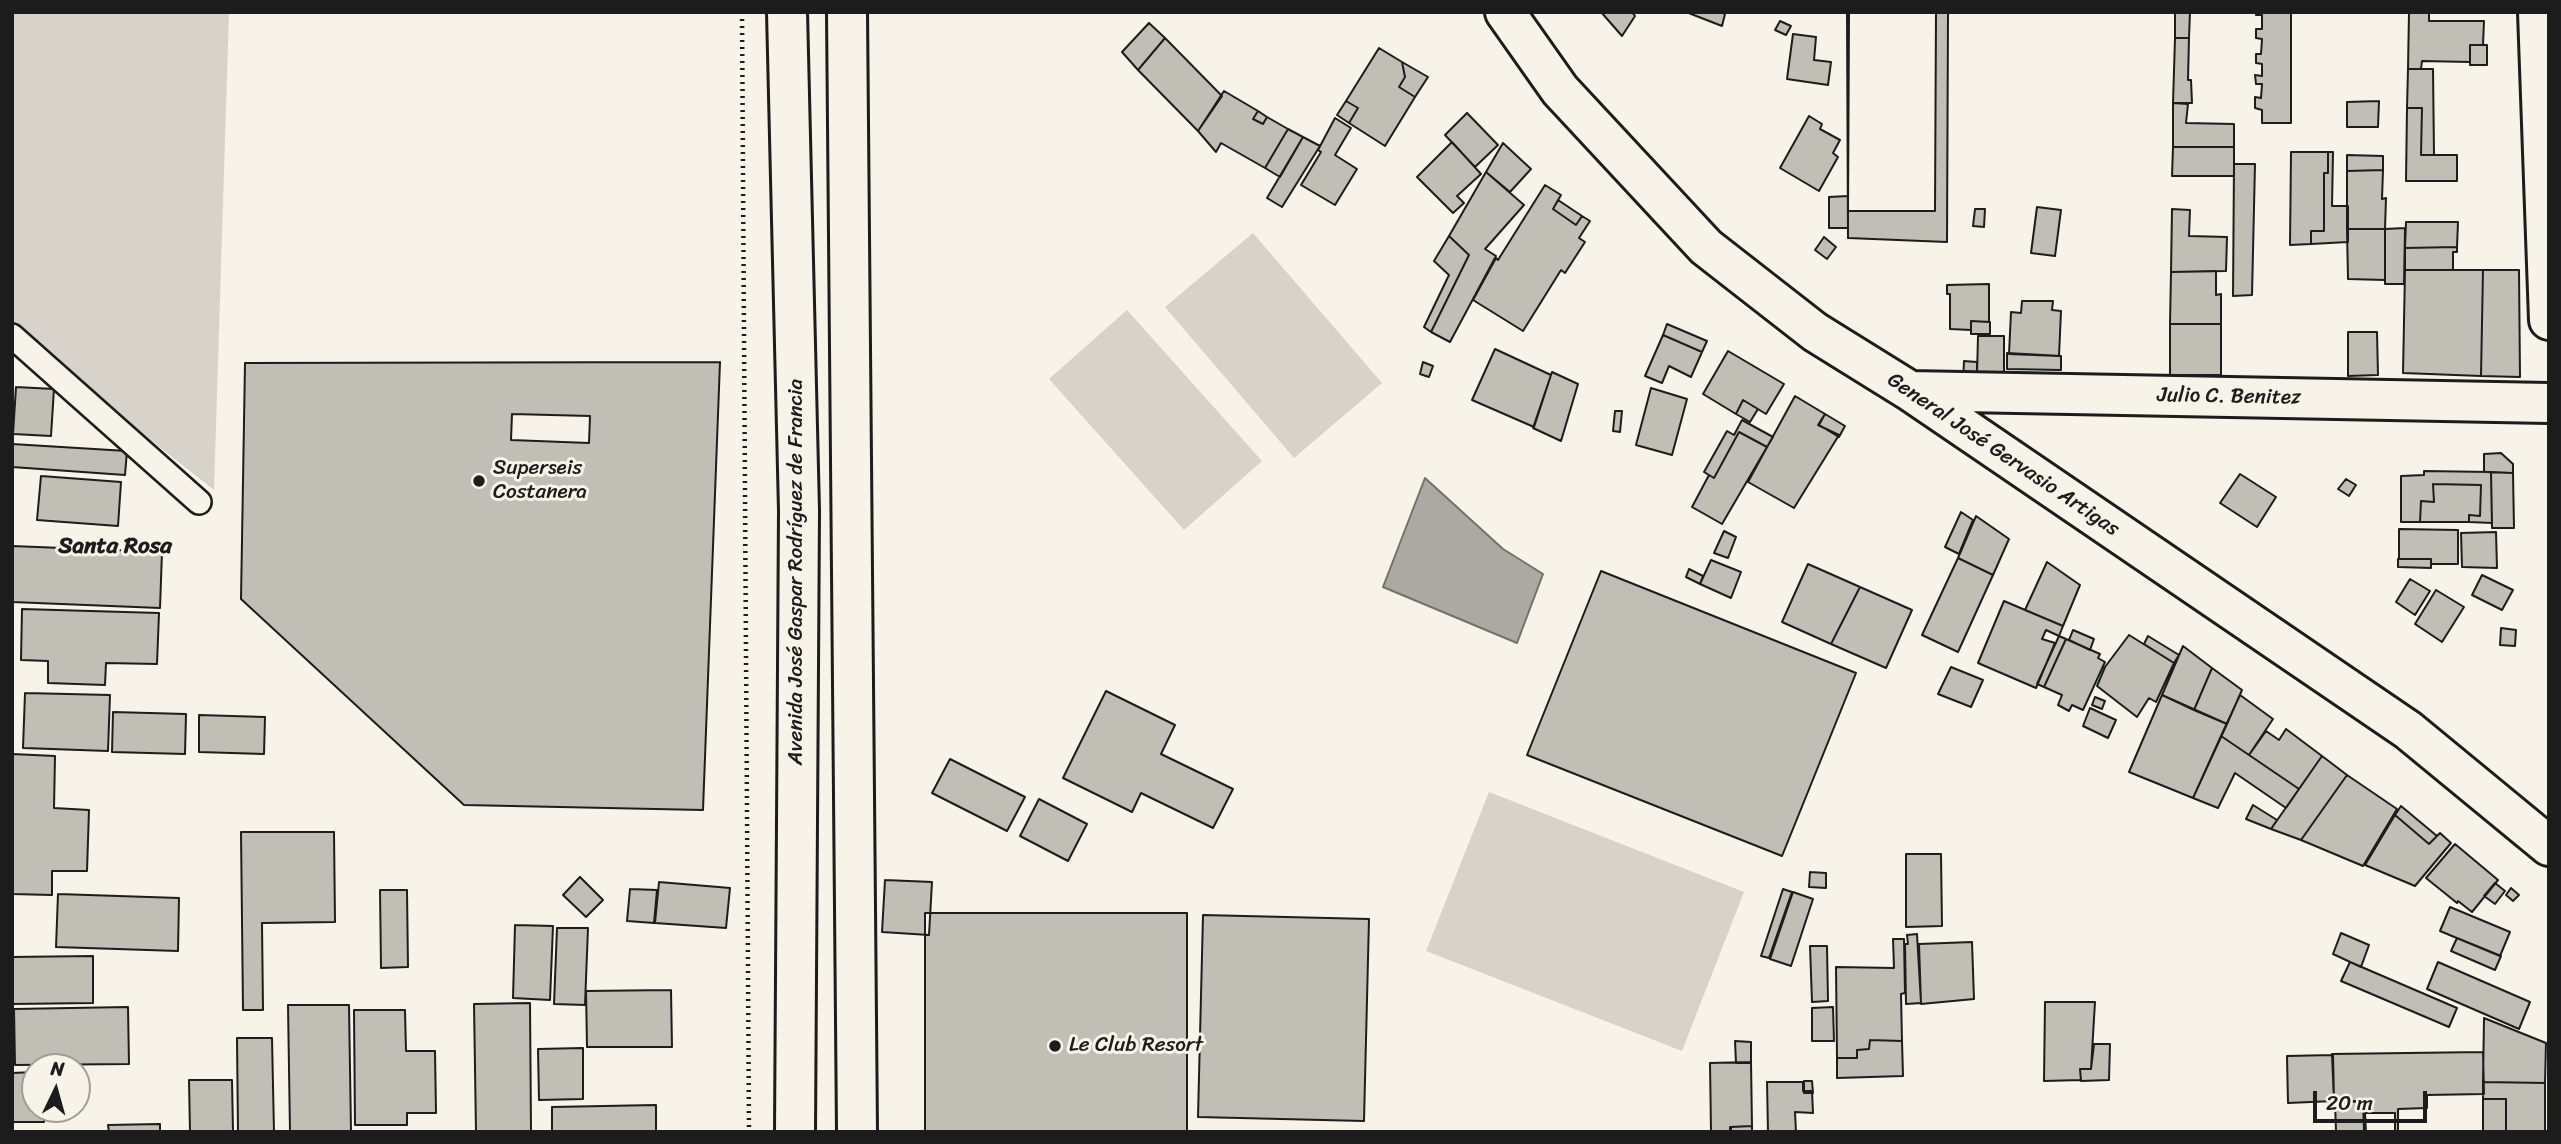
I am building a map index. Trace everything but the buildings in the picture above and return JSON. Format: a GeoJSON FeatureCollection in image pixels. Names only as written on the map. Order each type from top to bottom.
{"type":"FeatureCollection","features":[{"type":"Feature","properties":{"kind":"main road","name":"Avenida José Gaspar Rodríguez de Francia"},"geometry":{"type":"LineString","coordinates":[[787,12],[799,511],[795,1132]]}},
{"type":"Feature","properties":{"kind":"main road"},"geometry":{"type":"LineString","coordinates":[[847,12],[857,1132]]}},
{"type":"Feature","properties":{"kind":"main road","name":"General José Gervasio Artigas"},"geometry":{"type":"LineString","coordinates":[[1505,12],[1560,90],[1706,247],[1815,332],[1910,391],[2408,730],[2549,846]]}},
{"type":"Feature","properties":{"kind":"main road"},"geometry":{"type":"LineString","coordinates":[[2538,12],[2549,320]]}},
{"type":"Feature","properties":{"kind":"main road","name":"Julio C. Benitez"},"geometry":{"type":"LineString","coordinates":[[1910,391],[2549,403]]}},
{"type":"Feature","properties":{"kind":"lane"},"geometry":{"type":"LineString","coordinates":[[12,336],[199,502]]}},
{"type":"Feature","properties":{"kind":"path"},"geometry":{"type":"LineString","coordinates":[[742,12],[749,1132]]}},
{"type":"Feature","properties":{"kind":"shaded area"},"geometry":{"type":"Polygon","coordinates":[[[12,12],[229,12],[214,490],[12,331],[12,12]]]}},
{"type":"Feature","properties":{"kind":"shaded area"},"geometry":{"type":"Polygon","coordinates":[[[1253,233],[1382,383],[1294,458],[1165,307],[1253,233]]]}},
{"type":"Feature","properties":{"kind":"shaded area"},"geometry":{"type":"Polygon","coordinates":[[[1127,310],[1262,461],[1184,530],[1049,379],[1127,310]]]}},
{"type":"Feature","properties":{"kind":"shaded area"},"geometry":{"type":"Polygon","coordinates":[[[1425,478],[1503,549],[1543,574],[1517,643],[1383,587],[1425,478]]]}},
{"type":"Feature","properties":{"kind":"shaded area"},"geometry":{"type":"Polygon","coordinates":[[[1489,792],[1744,892],[1682,1051],[1426,951],[1489,792]]]}},
{"type":"Feature","properties":{"kind":"place","name":"Superseis Costanera"},"geometry":{"type":"Point","coordinates":[479,481]}},
{"type":"Feature","properties":{"kind":"place","name":"Le Club Resort"},"geometry":{"type":"Point","coordinates":[1055,1046]}},
{"type":"Feature","properties":{"kind":"district","name":"Santa Rosa"},"geometry":{"type":"Point","coordinates":[115,547]}}]}
